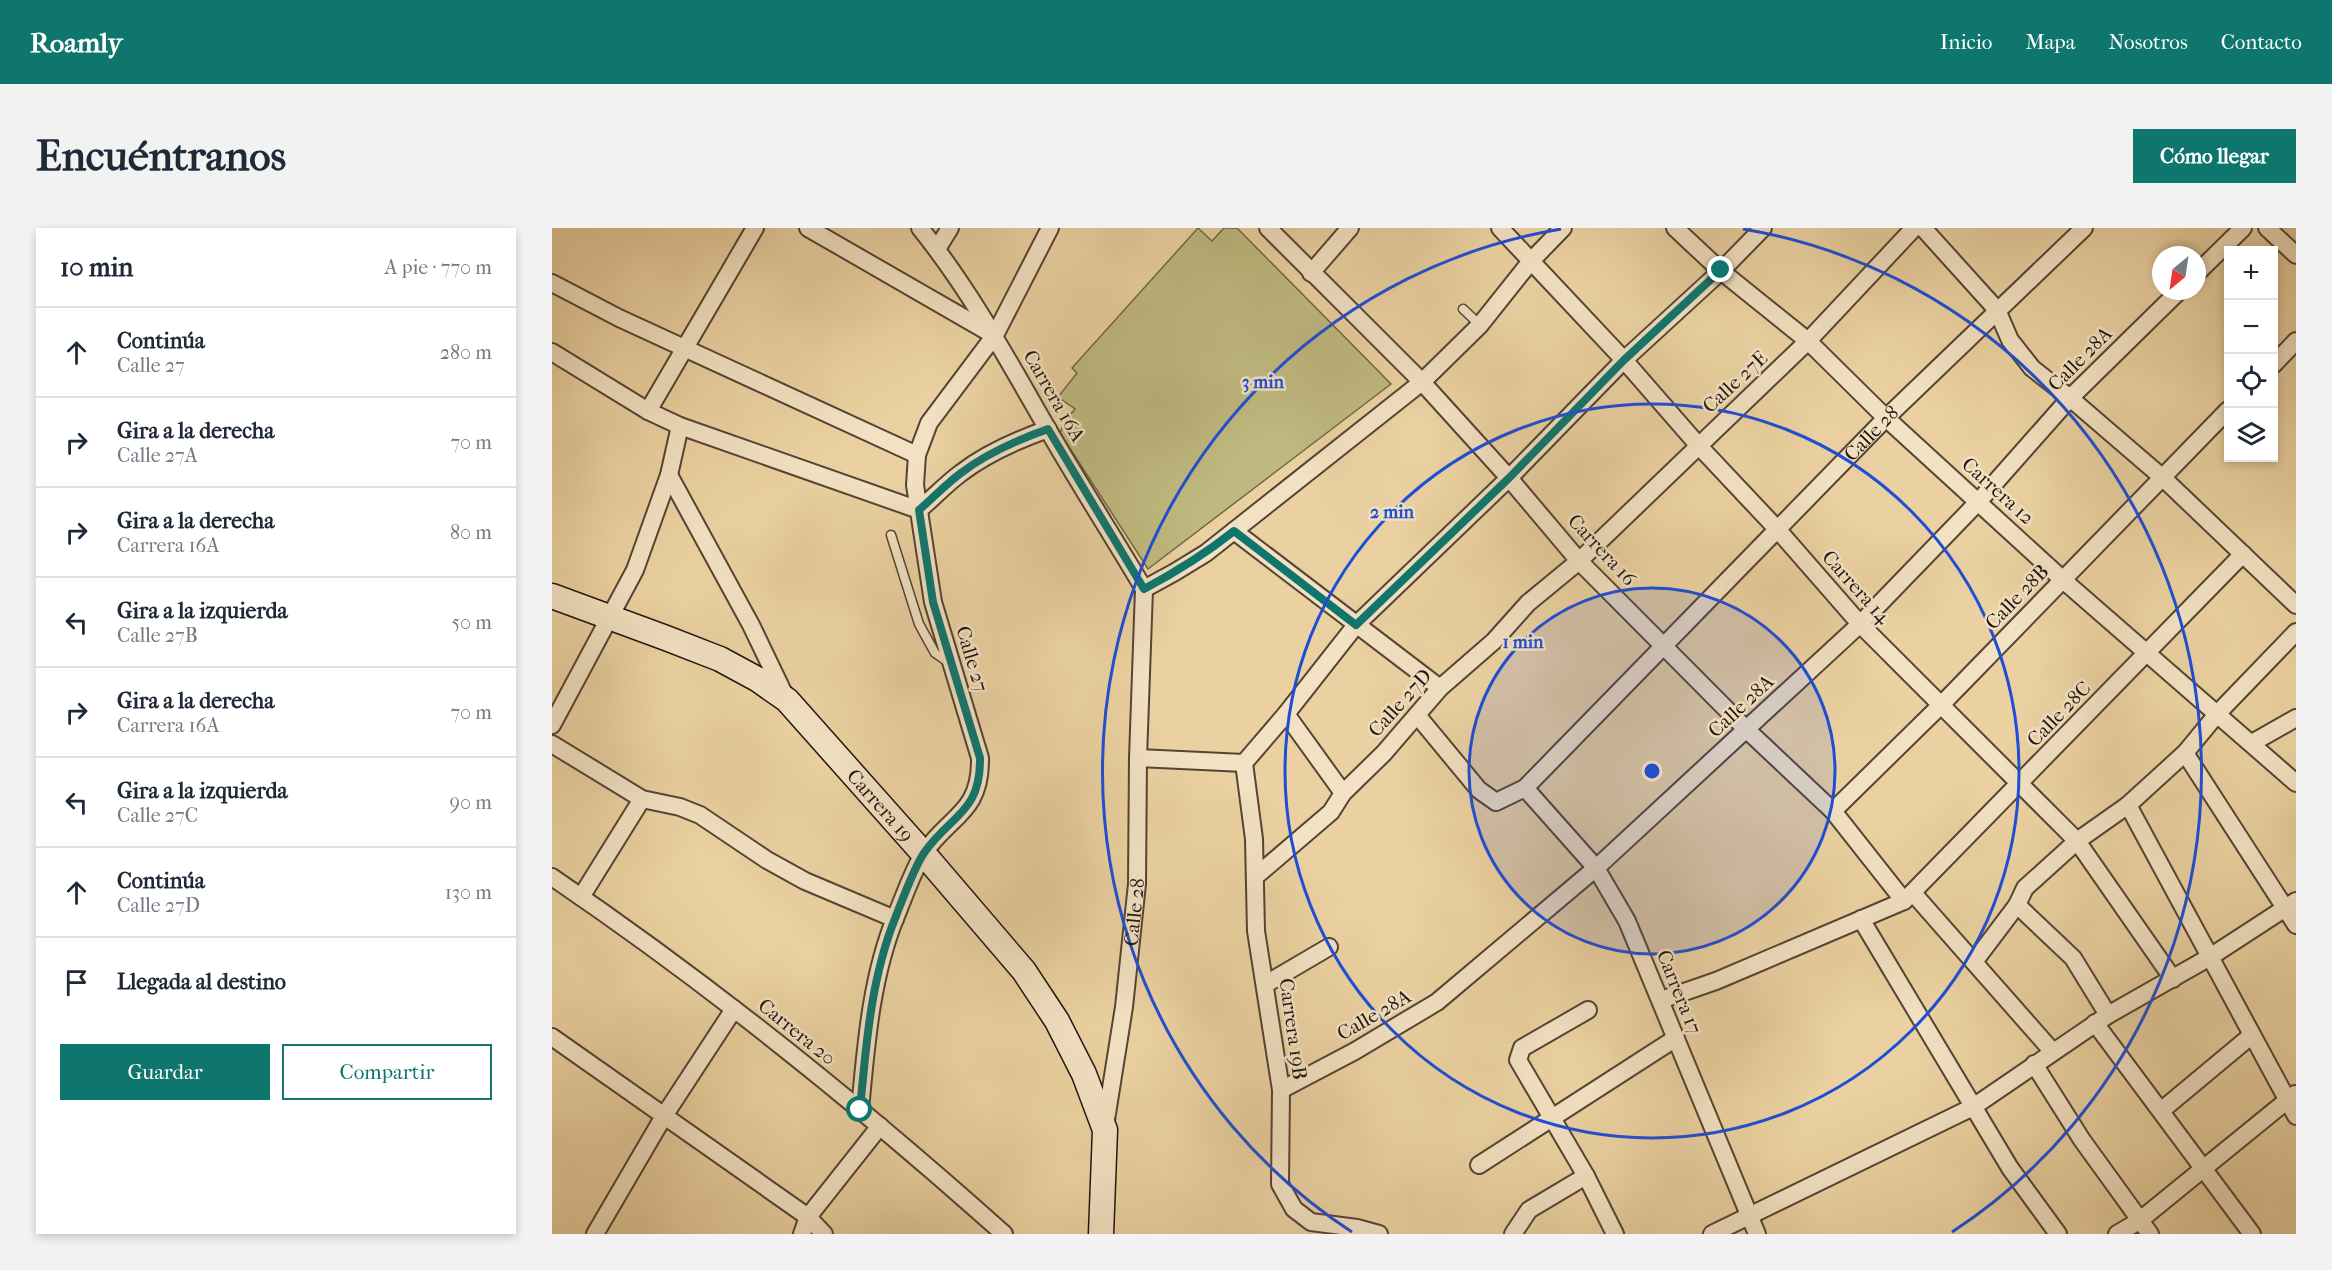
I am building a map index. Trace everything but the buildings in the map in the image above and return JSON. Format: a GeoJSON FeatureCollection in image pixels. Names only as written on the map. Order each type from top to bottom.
{"type":"FeatureCollection","features":[{"type":"Feature","properties":{"kind":"street"},"geometry":{"type":"LineString","coordinates":[[648,411],[755,228]]}},
{"type":"Feature","properties":{"kind":"street"},"geometry":{"type":"LineString","coordinates":[[808,228],[995,335]]}},
{"type":"Feature","properties":{"kind":"street","name":"Carrera 16A"},"geometry":{"type":"LineString","coordinates":[[920,228],[937,249],[995,335],[1048,429],[1144,589]]}},
{"type":"Feature","properties":{"kind":"street"},"geometry":{"type":"LineString","coordinates":[[937,249],[950,228]]}},
{"type":"Feature","properties":{"kind":"street","name":"Calle 27"},"geometry":{"type":"LineString","coordinates":[[860,1110],[866,1044],[877,978],[895,919],[923,853],[974,797],[980,778],[980,758],[933,602],[915,485],[917,455],[929,423],[995,335],[1050,228]]}},
{"type":"Feature","properties":{"kind":"street","name":"Carrera 16"},"geometry":{"type":"LineString","coordinates":[[1268,228],[1422,382],[1580,561],[1747,730],[1833,811],[1909,897],[1974,962],[2053,1052]]}},
{"type":"Feature","properties":{"kind":"street"},"geometry":{"type":"LineString","coordinates":[[1311,273],[1350,228]]}},
{"type":"Feature","properties":{"kind":"street","name":"Carrera 14"},"geometry":{"type":"LineString","coordinates":[[1500,228],[1624,360],[1860,624],[2077,841],[2173,979]]}},
{"type":"Feature","properties":{"kind":"street"},"geometry":{"type":"LineString","coordinates":[[1144,589],[1206,553],[1422,382],[1480,325],[1531,261],[1563,228]]}},
{"type":"Feature","properties":{"kind":"street","name":"Carrera 12"},"geometry":{"type":"LineString","coordinates":[[1674,228],[1721,270],[1808,341],[1886,418],[2063,580],[2296,783]]}},
{"type":"Feature","properties":{"kind":"street"},"geometry":{"type":"LineString","coordinates":[[1138,758],[1244,763],[1356,625],[1509,478],[1624,360],[1763,228]]}},
{"type":"Feature","properties":{"kind":"street","name":"Calle 27E"},"geometry":{"type":"LineString","coordinates":[[1580,561],[1808,341],[1914,228]]}},
{"type":"Feature","properties":{"kind":"street"},"geometry":{"type":"LineString","coordinates":[[1923,228],[1997,310],[2010,340],[2032,368],[2163,478],[2296,605]]}},
{"type":"Feature","properties":{"kind":"street","name":"Calle 28"},"geometry":{"type":"LineString","coordinates":[[1663,644],[1886,418],[2084,228]]}},
{"type":"Feature","properties":{"kind":"street"},"geometry":{"type":"LineString","coordinates":[[2206,264],[2243,228]]}},
{"type":"Feature","properties":{"kind":"street"},"geometry":{"type":"LineString","coordinates":[[2267,228],[2296,255]]}},
{"type":"Feature","properties":{"kind":"street"},"geometry":{"type":"LineString","coordinates":[[552,283],[619,318],[917,455]]}},
{"type":"Feature","properties":{"kind":"street","name":"Calle 28A"},"geometry":{"type":"LineString","coordinates":[[1281,1090],[1355,1051],[1437,1002],[1596,868],[1860,624],[1978,502],[2070,398],[2170,300]]}},
{"type":"Feature","properties":{"kind":"street"},"geometry":{"type":"LineString","coordinates":[[2278,360],[2296,341]]}},
{"type":"Feature","properties":{"kind":"street"},"geometry":{"type":"LineString","coordinates":[[552,352],[648,411],[680,426],[919,510],[962,473],[989,455],[1017,440],[1048,429]]}},
{"type":"Feature","properties":{"kind":"street","name":"Calle 28B"},"geometry":{"type":"LineString","coordinates":[[1833,811],[1941,705],[2224,415]]}},
{"type":"Feature","properties":{"kind":"street"},"geometry":{"type":"LineString","coordinates":[[552,725],[635,570],[669,476],[680,426]]}},
{"type":"Feature","properties":{"kind":"street"},"geometry":{"type":"LineString","coordinates":[[669,476],[751,625],[787,700]]}},
{"type":"Feature","properties":{"kind":"street"},"geometry":{"type":"LineString","coordinates":[[1234,531],[1440,688]]}},
{"type":"Feature","properties":{"kind":"street","name":"Calle 28C"},"geometry":{"type":"LineString","coordinates":[[1909,897],[2243,554]]}},
{"type":"Feature","properties":{"kind":"street","name":"Calle 27D"},"geometry":{"type":"LineString","coordinates":[[1255,877],[1325,817],[1343,793],[1383,753],[1440,688],[1494,641],[1528,603],[1580,561]]}},
{"type":"Feature","properties":{"kind":"street","name":"Calle 28"},"geometry":{"type":"LineString","coordinates":[[1101,1234],[1105,1130],[1124,1008],[1137,884],[1138,758],[1144,589]]}},
{"type":"Feature","properties":{"kind":"street","name":"Carrera 19"},"geometry":{"type":"LineString","coordinates":[[552,596],[720,659],[757,679],[787,700],[1024,971],[1057,1021],[1084,1074],[1105,1130]]}},
{"type":"Feature","properties":{"kind":"street"},"geometry":{"type":"LineString","coordinates":[[1974,962],[2017,905],[2025,888],[2077,841],[2128,806],[2185,753],[2218,713],[2296,632]]}},
{"type":"Feature","properties":{"kind":"street"},"geometry":{"type":"LineString","coordinates":[[1417,715],[1479,790],[1496,802],[1525,788],[1663,644]]}},
{"type":"Feature","properties":{"kind":"street"},"geometry":{"type":"LineString","coordinates":[[1286,714],[1343,793]]}},
{"type":"Feature","properties":{"kind":"street"},"geometry":{"type":"LineString","coordinates":[[2252,743],[2296,718]]}},
{"type":"Feature","properties":{"kind":"street"},"geometry":{"type":"LineString","coordinates":[[552,744],[642,799],[680,807],[700,815],[767,860],[805,880],[895,919]]}},
{"type":"Feature","properties":{"kind":"street"},"geometry":{"type":"LineString","coordinates":[[2185,753],[2290,905],[2296,925]]}},
{"type":"Feature","properties":{"kind":"street","name":"Carrera 19B"},"geometry":{"type":"LineString","coordinates":[[1244,763],[1251,810],[1256,931],[1281,1090],[1280,1184],[1294,1209],[1311,1222],[1379,1234]]}},
{"type":"Feature","properties":{"kind":"street","name":"Carrera 17"},"geometry":{"type":"LineString","coordinates":[[1525,788],[1596,868],[1627,921],[1758,1234]]}},
{"type":"Feature","properties":{"kind":"street"},"geometry":{"type":"LineString","coordinates":[[581,897],[642,799]]}},
{"type":"Feature","properties":{"kind":"street"},"geometry":{"type":"LineString","coordinates":[[2128,806],[2252,1035],[2292,1097],[2296,1116]]}},
{"type":"Feature","properties":{"kind":"street","name":"Carrera 20"},"geometry":{"type":"LineString","coordinates":[[552,877],[734,1009],[880,1126],[1004,1234]]}},
{"type":"Feature","properties":{"kind":"street"},"geometry":{"type":"LineString","coordinates":[[1661,1000],[1716,981],[1909,897]]}},
{"type":"Feature","properties":{"kind":"street"},"geometry":{"type":"LineString","coordinates":[[2017,905],[2073,958],[2102,1019],[2203,1169],[2252,1234]]}},
{"type":"Feature","properties":{"kind":"street"},"geometry":{"type":"LineString","coordinates":[[1712,1234],[1973,1107],[2102,1019],[2210,957],[2290,905]]}},
{"type":"Feature","properties":{"kind":"street"},"geometry":{"type":"LineString","coordinates":[[1861,919],[2010,1168],[2058,1234]]}},
{"type":"Feature","properties":{"kind":"street"},"geometry":{"type":"LineString","coordinates":[[1266,984],[1329,947]]}},
{"type":"Feature","properties":{"kind":"street"},"geometry":{"type":"LineString","coordinates":[[595,1234],[664,1116],[734,1009]]}},
{"type":"Feature","properties":{"kind":"street"},"geometry":{"type":"LineString","coordinates":[[1588,1010],[1522,1048],[1518,1060],[1586,1176],[1616,1234]]}},
{"type":"Feature","properties":{"kind":"street"},"geometry":{"type":"LineString","coordinates":[[2162,1110],[2252,1035]]}},
{"type":"Feature","properties":{"kind":"street"},"geometry":{"type":"LineString","coordinates":[[552,1036],[808,1217],[824,1234]]}},
{"type":"Feature","properties":{"kind":"street"},"geometry":{"type":"LineString","coordinates":[[1479,1165],[1676,1038]]}},
{"type":"Feature","properties":{"kind":"street"},"geometry":{"type":"LineString","coordinates":[[2034,1064],[2082,1140],[2150,1234]]}},
{"type":"Feature","properties":{"kind":"street"},"geometry":{"type":"LineString","coordinates":[[2117,1234],[2139,1221],[2292,1097]]}},
{"type":"Feature","properties":{"kind":"street"},"geometry":{"type":"LineString","coordinates":[[802,1234],[808,1217],[880,1126]]}},
{"type":"Feature","properties":{"kind":"street"},"geometry":{"type":"LineString","coordinates":[[1513,1234],[1529,1210],[1586,1176]]}},
{"type":"Feature","properties":{"kind":"lane"},"geometry":{"type":"LineString","coordinates":[[1463,309],[1480,325]]}},
{"type":"Feature","properties":{"kind":"lane"},"geometry":{"type":"LineString","coordinates":[[891,535],[919,624],[935,653],[951,664]]}},
{"type":"Feature","properties":{"kind":"shaded area"},"geometry":{"type":"Polygon","coordinates":[[[1198,228],[1212,241],[1224,228],[1237,228],[1391,384],[1148,569],[1060,433],[1065,421],[1075,409],[1058,397],[1077,373],[1072,368],[1198,228]]]}},
{"type":"Feature","properties":{"kind":"route"},"geometry":{"type":"LineString","coordinates":[[860,1110],[866,1044],[877,978],[895,919],[923,853],[962,813],[974,797],[980,778],[980,758],[933,602],[919,510],[962,473],[989,455],[1017,440],[1048,429],[1144,589],[1206,553],[1234,531],[1356,625],[1509,478],[1624,360],[1721,270]]}}]}
